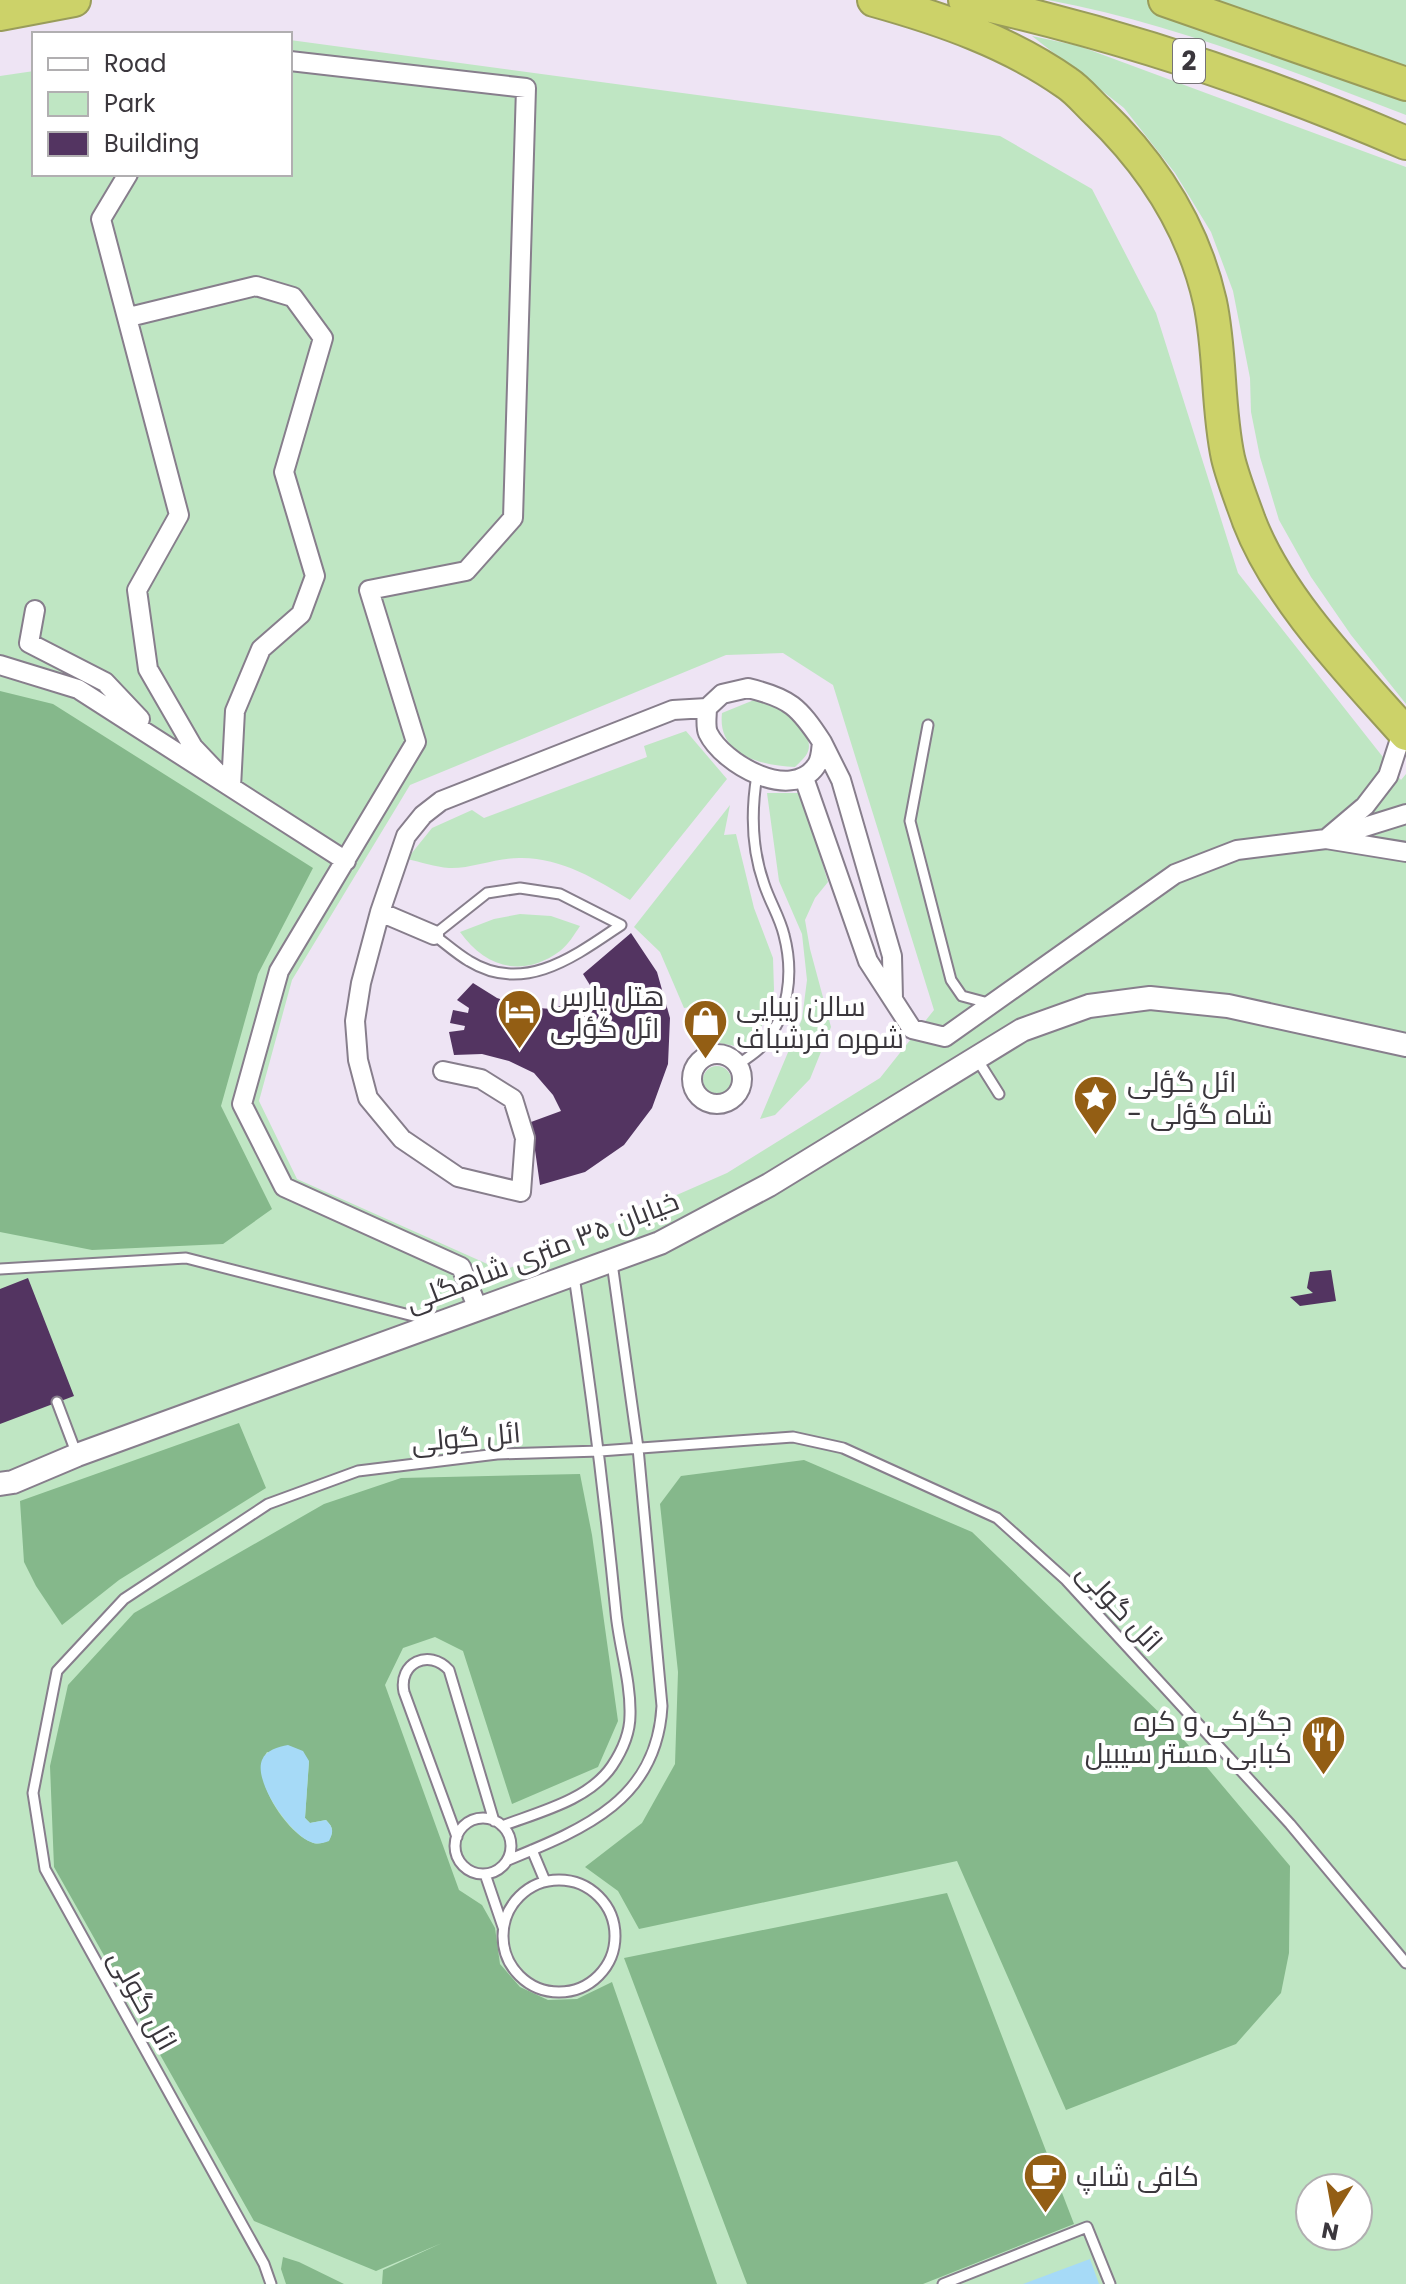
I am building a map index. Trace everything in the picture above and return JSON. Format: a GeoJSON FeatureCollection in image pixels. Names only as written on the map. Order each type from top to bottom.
{"type":"FeatureCollection","features":[{"type":"Feature","properties":{"kind":"highway"},"geometry":{"type":"LineString","coordinates":[[0,14],[74,0]]}},
{"type":"Feature","properties":{"kind":"highway"},"geometry":{"type":"LineString","coordinates":[[874,0],[938,18],[1002,45],[1069,84],[1129,141],[1161,183],[1190,240],[1210,302],[1228,458],[1250,524],[1278,578],[1404,732]]}},
{"type":"Feature","properties":{"kind":"highway","name":"2"},"geometry":{"type":"LineString","coordinates":[[965,0],[1071,26],[1234,76],[1406,143]]}},
{"type":"Feature","properties":{"kind":"highway","name":"2"},"geometry":{"type":"LineString","coordinates":[[1165,0],[1406,84]]}},
{"type":"Feature","properties":{"kind":"street"},"geometry":{"type":"LineString","coordinates":[[292,61],[526,88],[513,518],[466,571],[369,590],[416,742],[279,971],[242,1104],[284,1187],[461,1267],[478,1309]]}},
{"type":"Feature","properties":{"kind":"street"},"geometry":{"type":"LineString","coordinates":[[127,176],[101,219],[179,515],[137,590],[148,669],[193,747],[231,787]]}},
{"type":"Feature","properties":{"kind":"street"},"geometry":{"type":"LineString","coordinates":[[129,317],[256,286],[293,297],[323,338],[284,472],[315,576],[301,614],[261,649],[235,711],[231,787]]}},
{"type":"Feature","properties":{"kind":"street"},"geometry":{"type":"LineString","coordinates":[[35,610],[29,643],[105,682],[171,748]]}},
{"type":"Feature","properties":{"kind":"street"},"geometry":{"type":"LineString","coordinates":[[0,665],[78,689],[346,861]]}},
{"type":"Feature","properties":{"kind":"street"},"geometry":{"type":"LineString","coordinates":[[443,1071],[481,1079],[513,1099],[525,1138],[521,1192],[458,1177],[402,1139],[368,1098],[358,1060],[355,1021],[361,983],[380,912],[406,836],[423,815],[441,801],[673,710],[707,708],[722,694],[748,688],[779,695],[805,716],[841,780],[892,956],[893,1002]]}},
{"type":"Feature","properties":{"kind":"street"},"geometry":{"type":"LineString","coordinates":[[707,708],[707,732],[729,758],[757,775],[782,780],[804,778],[818,764],[822,742]]}},
{"type":"Feature","properties":{"kind":"street"},"geometry":{"type":"LineString","coordinates":[[1326,839],[1365,806],[1388,776],[1404,732]]}},
{"type":"Feature","properties":{"kind":"street"},"geometry":{"type":"LineString","coordinates":[[804,778],[868,961],[912,1029],[945,1037],[1175,874],[1237,850],[1326,839],[1406,814]]}},
{"type":"Feature","properties":{"kind":"street"},"geometry":{"type":"LineString","coordinates":[[1326,839],[1406,852]]}},
{"type":"Feature","properties":{"kind":"street"},"geometry":{"type":"LineString","coordinates":[[380,912],[434,935]]}},
{"type":"Feature","properties":{"kind":"street","name":"خیابان ۳۵ متری شاهگلی"},"geometry":{"type":"LineString","coordinates":[[0,1484],[13,1482],[77,1455],[660,1243],[769,1185],[1022,1030],[1089,1006],[1150,998],[1228,1006],[1406,1045]]}},
{"type":"Feature","properties":{"kind":"lane"},"geometry":{"type":"LineString","coordinates":[[928,725],[910,821],[951,980],[962,996],[992,1004]]}},
{"type":"Feature","properties":{"kind":"lane"},"geometry":{"type":"LineString","coordinates":[[739,1064],[763,1046],[784,1010],[790,970],[784,934],[763,882],[755,839],[753,802],[757,775]]}},
{"type":"Feature","properties":{"kind":"lane"},"geometry":{"type":"LineString","coordinates":[[520,888],[560,894],[621,925],[571,959],[532,975],[500,974],[480,966],[434,935],[487,893],[520,888]]}},
{"type":"Feature","properties":{"kind":"lane"},"geometry":{"type":"LineString","coordinates":[[977,1058],[999,1094]]}},
{"type":"Feature","properties":{"kind":"lane"},"geometry":{"type":"LineString","coordinates":[[0,1269],[186,1258],[441,1323]]}},
{"type":"Feature","properties":{"kind":"lane"},"geometry":{"type":"LineString","coordinates":[[508,1860],[593,1821],[625,1797],[639,1779],[657,1742],[662,1706],[638,1448],[611,1259]]}},
{"type":"Feature","properties":{"kind":"lane"},"geometry":{"type":"LineString","coordinates":[[457,1837],[404,1692],[403,1676],[413,1663],[420,1659],[436,1660],[449,1670],[498,1823],[511,1842],[508,1860],[502,1868],[485,1874],[467,1869],[461,1863],[455,1846],[457,1837],[468,1823],[485,1818],[498,1823],[557,1806],[598,1780],[612,1767],[628,1735],[630,1713],[616,1619],[600,1451],[574,1274]]}},
{"type":"Feature","properties":{"kind":"lane"},"geometry":{"type":"LineString","coordinates":[[57,1402],[77,1455]]}},
{"type":"Feature","properties":{"kind":"lane","name":"ائل گولی"},"geometry":{"type":"LineString","coordinates":[[271,2284],[264,2264],[45,1869],[33,1793],[57,1671],[124,1599],[268,1504],[358,1471],[497,1454],[600,1451],[793,1437],[843,1448],[997,1518],[1066,1580],[1269,1800],[1406,1963]]}},
{"type":"Feature","properties":{"kind":"lane"},"geometry":{"type":"LineString","coordinates":[[532,1850],[545,1881]]}},
{"type":"Feature","properties":{"kind":"lane"},"geometry":{"type":"LineString","coordinates":[[485,1874],[503,1927]]}},
{"type":"Feature","properties":{"kind":"lane"},"geometry":{"type":"LineString","coordinates":[[562,1880],[579,1884],[594,1892],[606,1905],[613,1920],[615,1938],[612,1955],[593,1981],[576,1990],[557,1993],[538,1989],[522,1979],[509,1964],[503,1946],[503,1927],[507,1912],[517,1898],[530,1888],[545,1881],[562,1880]]}},
{"type":"Feature","properties":{"kind":"lane"},"geometry":{"type":"LineString","coordinates":[[943,2284],[1087,2227],[1110,2284]]}},
{"type":"Feature","properties":{"kind":"green space"},"geometry":{"type":"Polygon","coordinates":[[[1048,0],[1406,0],[1406,115],[1184,35],[1048,0]]]}},
{"type":"Feature","properties":{"kind":"green space"},"geometry":{"type":"Polygon","coordinates":[[[1032,36],[1079,46],[1406,167],[1406,704],[1351,635],[1311,577],[1279,520],[1260,457],[1251,412],[1250,378],[1233,291],[1211,232],[1175,173],[1124,108],[1032,36]]]}},
{"type":"Feature","properties":{"kind":"green space","name":"ائل گؤلی - شاه گؤلی"},"geometry":{"type":"Polygon","coordinates":[[[292,40],[1000,136],[1092,189],[1156,313],[1238,573],[1401,780],[1406,774],[1406,2284],[0,2284],[0,76],[32,71],[32,176],[292,176],[292,40]],[[783,653],[726,655],[410,785],[292,980],[259,1101],[297,1179],[503,1271],[727,1173],[880,1078],[934,1010],[833,685],[783,653]]]}},
{"type":"Feature","properties":{"kind":"green space"},"geometry":{"type":"Polygon","coordinates":[[[0,691],[53,704],[313,868],[258,974],[221,1106],[272,1209],[223,1244],[92,1250],[0,1232],[0,691]]]}},
{"type":"Feature","properties":{"kind":"green space"},"geometry":{"type":"Polygon","coordinates":[[[754,700],[779,705],[802,726],[809,749],[795,767],[756,760],[734,748],[727,739],[722,728],[722,713],[754,700]]]}},
{"type":"Feature","properties":{"kind":"green space"},"geometry":{"type":"Polygon","coordinates":[[[686,731],[727,779],[630,900],[579,872],[537,859],[513,858],[449,868],[407,859],[432,828],[472,810],[484,818],[647,757],[644,746],[686,731]]]}},
{"type":"Feature","properties":{"kind":"green space"},"geometry":{"type":"Polygon","coordinates":[[[767,793],[801,793],[828,882],[815,898],[805,920],[831,1027],[810,1079],[775,1115],[760,1119],[802,1019],[807,980],[802,934],[779,881],[767,793]]]}},
{"type":"Feature","properties":{"kind":"green space"},"geometry":{"type":"Polygon","coordinates":[[[730,805],[724,835],[736,834],[754,908],[773,958],[774,990],[766,1020],[751,1041],[735,1046],[697,1039],[691,1007],[684,1008],[660,952],[634,927],[730,805]]]}},
{"type":"Feature","properties":{"kind":"green space"},"geometry":{"type":"Polygon","coordinates":[[[520,914],[551,916],[580,926],[560,951],[546,960],[518,967],[493,961],[481,954],[460,932],[494,919],[520,914]]]}},
{"type":"Feature","properties":{"kind":"green space"},"geometry":{"type":"Polygon","coordinates":[[[717,1066],[727,1070],[731,1080],[727,1090],[717,1094],[707,1090],[703,1080],[707,1070],[717,1066]]]}},
{"type":"Feature","properties":{"kind":"green space"},"geometry":{"type":"Polygon","coordinates":[[[239,1423],[266,1488],[119,1580],[62,1625],[24,1562],[20,1501],[239,1423]]]}},
{"type":"Feature","properties":{"kind":"green space"},"geometry":{"type":"Polygon","coordinates":[[[804,1460],[972,1532],[1168,1721],[1290,1866],[1289,1953],[1281,1993],[1236,2044],[1066,2110],[957,1861],[639,1929],[618,1891],[585,1867],[642,1823],[675,1764],[678,1672],[660,1504],[681,1476],[804,1460]]]}},
{"type":"Feature","properties":{"kind":"green space"},"geometry":{"type":"Polygon","coordinates":[[[580,1474],[592,1535],[618,1721],[598,1767],[512,1804],[463,1651],[435,1637],[403,1648],[385,1685],[459,1890],[482,1905],[495,1928],[500,1964],[520,1987],[548,2000],[577,1999],[612,1982],[717,2284],[382,2284],[383,2270],[442,2243],[376,2271],[254,2221],[54,1867],[50,1766],[68,1685],[134,1613],[324,1504],[401,1478],[580,1474]],[[267,1752],[263,1775],[266,1789],[281,1816],[301,1836],[313,1843],[320,1843],[329,1840],[332,1829],[326,1820],[310,1823],[305,1818],[309,1761],[267,1752]]]}},
{"type":"Feature","properties":{"kind":"green space"},"geometry":{"type":"Polygon","coordinates":[[[947,1893],[1074,2224],[923,2284],[747,2284],[624,1958],[947,1893]]]}},
{"type":"Feature","properties":{"kind":"green space"},"geometry":{"type":"Polygon","coordinates":[[[283,2257],[344,2284],[286,2284],[281,2269],[283,2257]]]}},
{"type":"Feature","properties":{"kind":"water"},"geometry":{"type":"Polygon","coordinates":[[[288,1745],[303,1751],[309,1761],[305,1818],[310,1823],[326,1820],[332,1829],[329,1841],[316,1843],[303,1837],[284,1819],[268,1794],[261,1770],[262,1760],[269,1751],[288,1745]]]}},
{"type":"Feature","properties":{"kind":"water"},"geometry":{"type":"Polygon","coordinates":[[[1090,2259],[1099,2284],[1023,2284],[1090,2259]]]}},
{"type":"Feature","properties":{"kind":"building"},"geometry":{"type":"Polygon","coordinates":[[[631,933],[657,972],[670,1018],[668,1064],[652,1108],[624,1145],[585,1172],[540,1185],[531,1122],[561,1111],[553,1095],[534,1073],[509,1061],[482,1054],[454,1055],[449,1032],[464,1030],[465,1026],[450,1023],[453,1010],[468,1013],[469,1008],[457,1000],[473,983],[497,998],[524,1007],[552,1009],[580,999],[593,990],[583,974],[631,933]]]}},
{"type":"Feature","properties":{"kind":"building"},"geometry":{"type":"Polygon","coordinates":[[[1331,1270],[1336,1301],[1300,1306],[1290,1297],[1313,1293],[1307,1288],[1310,1272],[1331,1270]]]}},
{"type":"Feature","properties":{"kind":"building"},"geometry":{"type":"Polygon","coordinates":[[[28,1278],[74,1396],[0,1424],[0,1289],[28,1278]]]}},
{"type":"Feature","properties":{"kind":"place","name":"هتل پارس ائل گؤلی"},"geometry":{"type":"Point","coordinates":[519,1051]}},
{"type":"Feature","properties":{"kind":"place","name":"سالن زیبایی شهره فرشباف"},"geometry":{"type":"Point","coordinates":[705,1061]}},
{"type":"Feature","properties":{"kind":"place","name":"ائل گؤلی - شاه گؤلی"},"geometry":{"type":"Point","coordinates":[1096,1137]}},
{"type":"Feature","properties":{"kind":"place","name":"جگرکی و کره کبابی مستر سیبیل"},"geometry":{"type":"Point","coordinates":[1323,1776]}},
{"type":"Feature","properties":{"kind":"place","name":"کافی شاپ"},"geometry":{"type":"Point","coordinates":[1045,2215]}}]}
